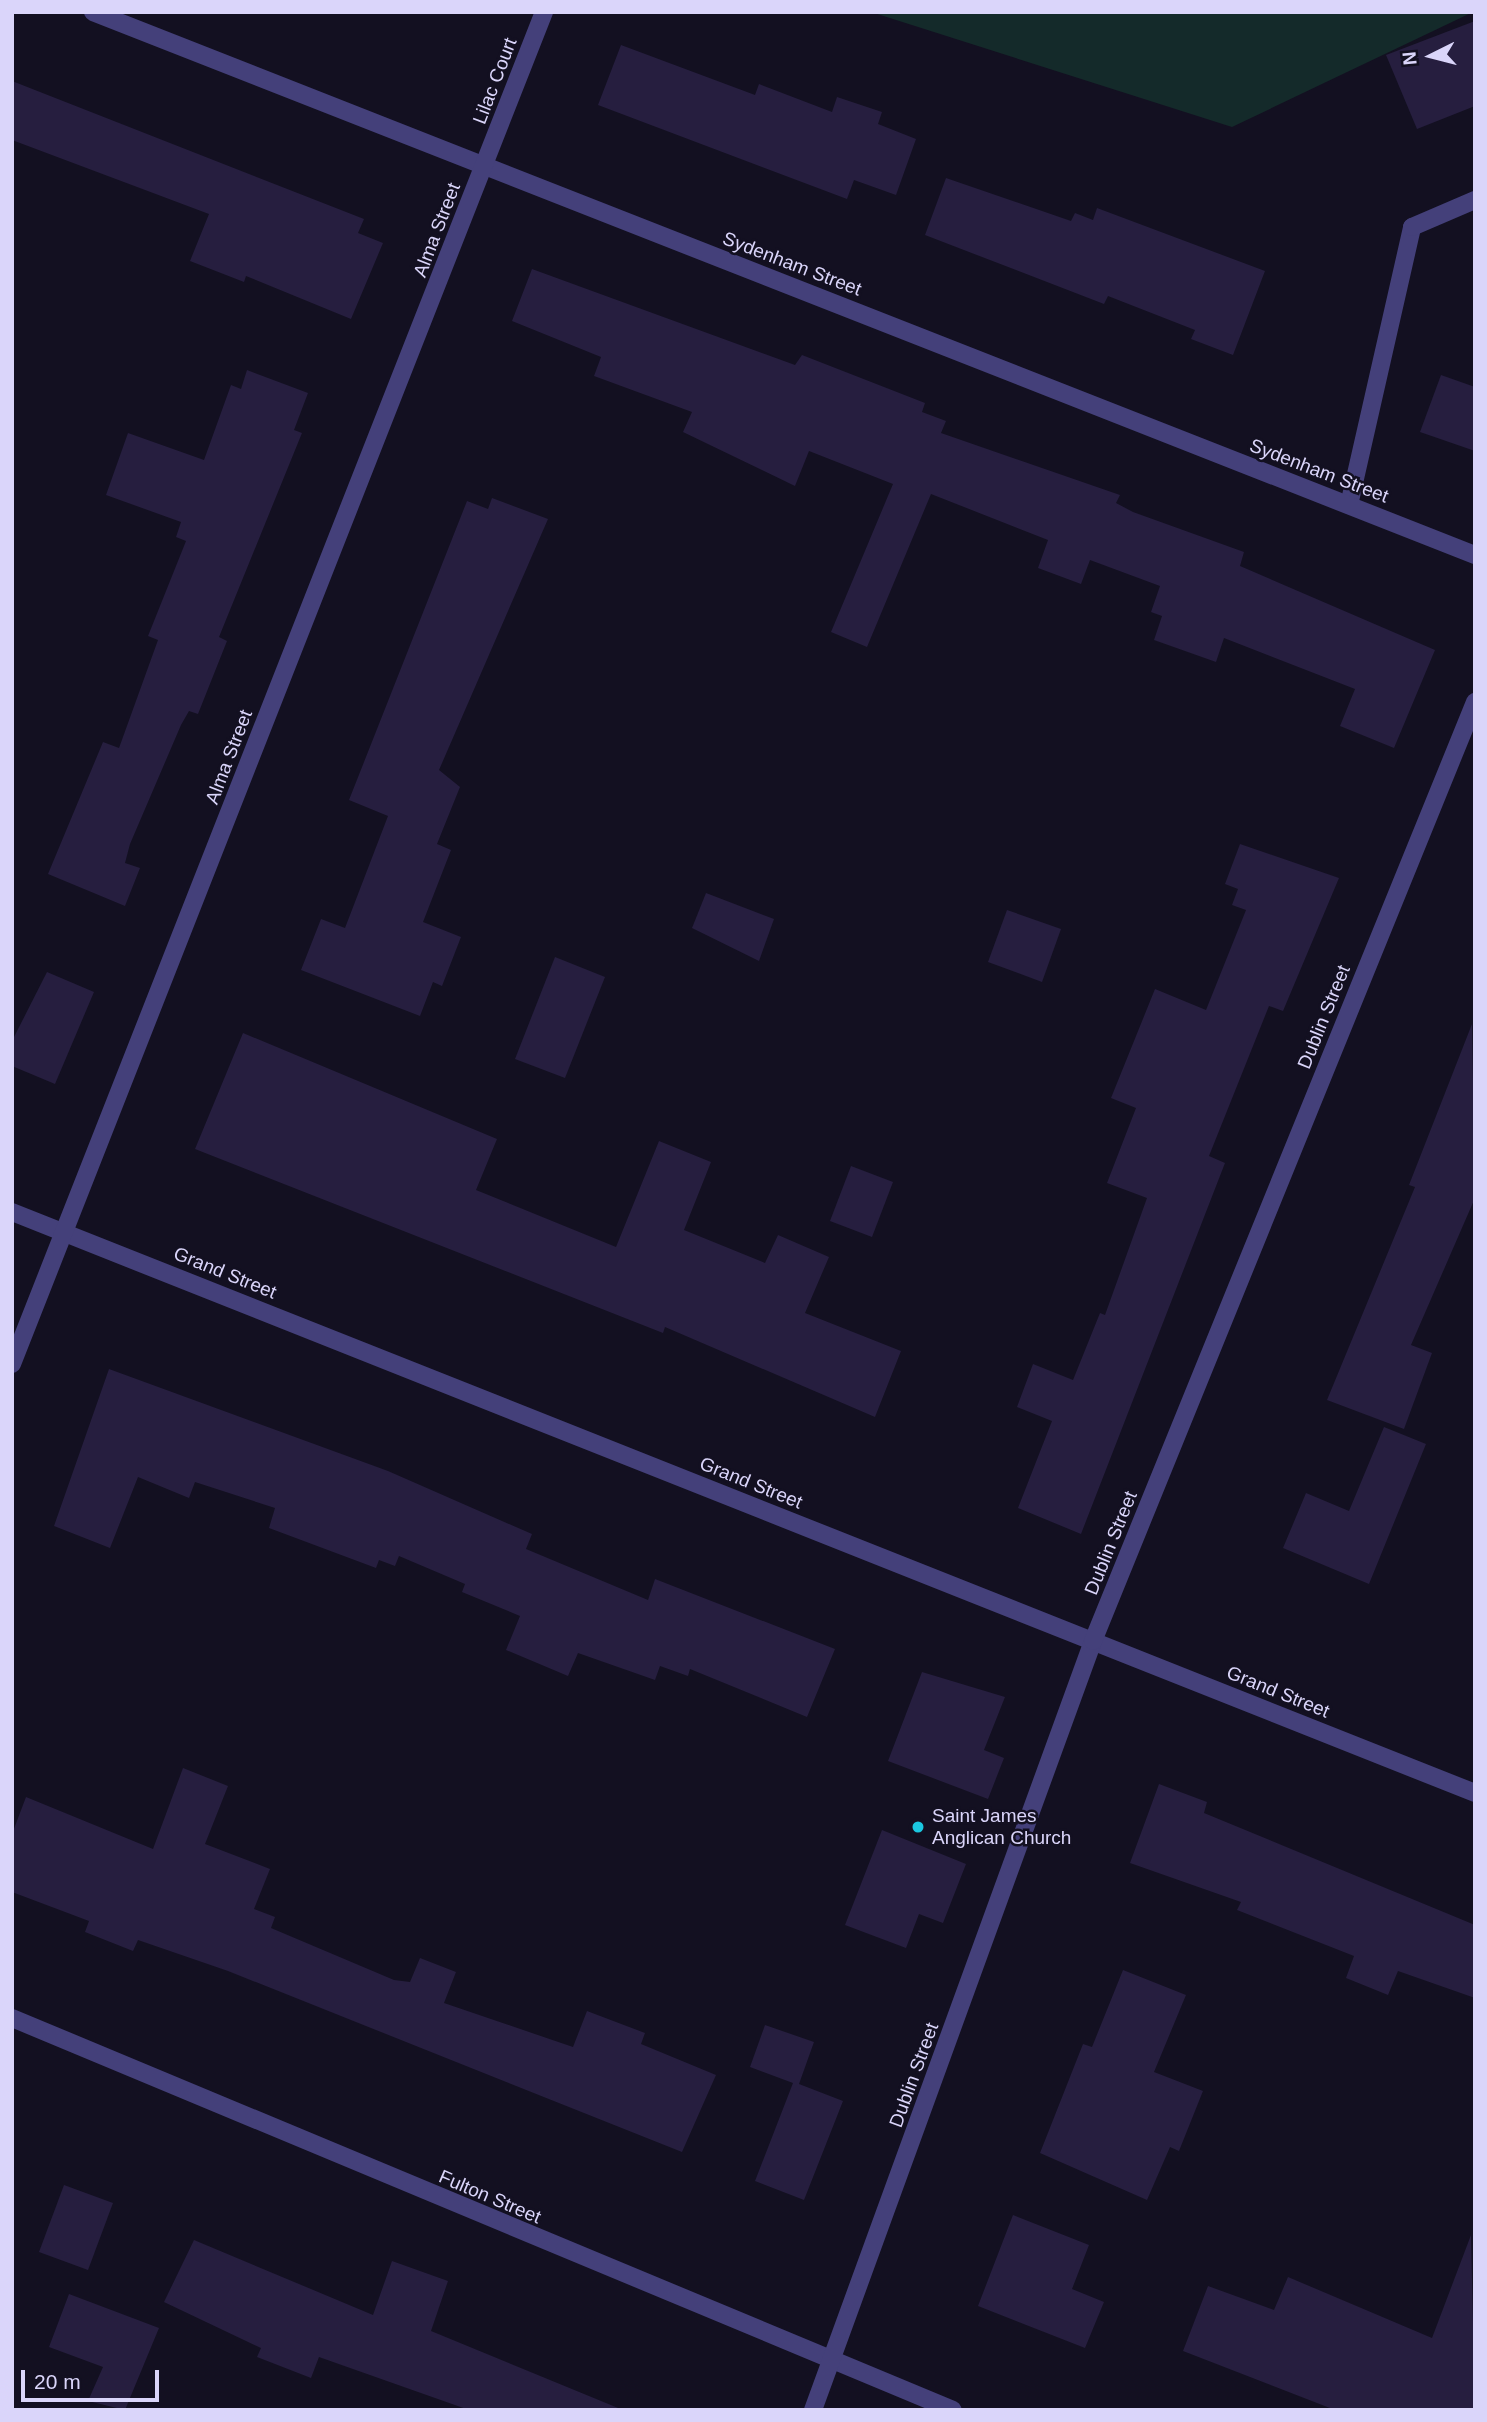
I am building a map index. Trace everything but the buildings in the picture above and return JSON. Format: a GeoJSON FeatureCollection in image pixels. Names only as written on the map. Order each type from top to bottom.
{"type":"FeatureCollection","features":[{"type":"Feature","properties":{"kind":"street","name":"Sydenham Street"},"geometry":{"type":"LineString","coordinates":[[93,12],[1475,555]]}},
{"type":"Feature","properties":{"kind":"street","name":"Lilac Court"},"geometry":{"type":"LineString","coordinates":[[484,166],[544,12]]}},
{"type":"Feature","properties":{"kind":"street","name":"Alma Street"},"geometry":{"type":"LineString","coordinates":[[12,1364],[484,166]]}},
{"type":"Feature","properties":{"kind":"street"},"geometry":{"type":"LineString","coordinates":[[1349,505],[1412,227],[1475,200]]}},
{"type":"Feature","properties":{"kind":"street","name":"Dublin Street"},"geometry":{"type":"LineString","coordinates":[[813,2410],[1093,1641],[1475,702]]}},
{"type":"Feature","properties":{"kind":"street","name":"Grand Street"},"geometry":{"type":"LineString","coordinates":[[12,1212],[1475,1793]]}},
{"type":"Feature","properties":{"kind":"street","name":"Fulton Street"},"geometry":{"type":"LineString","coordinates":[[12,2018],[831,2364],[953,2410]]}},
{"type":"Feature","properties":{"kind":"green space"},"geometry":{"type":"Polygon","coordinates":[[[871,12],[1473,12],[1232,127],[871,12]]]}},
{"type":"Feature","properties":{"kind":"place","name":"Saint James Anglican Church"},"geometry":{"type":"Point","coordinates":[918,1827]}}]}
